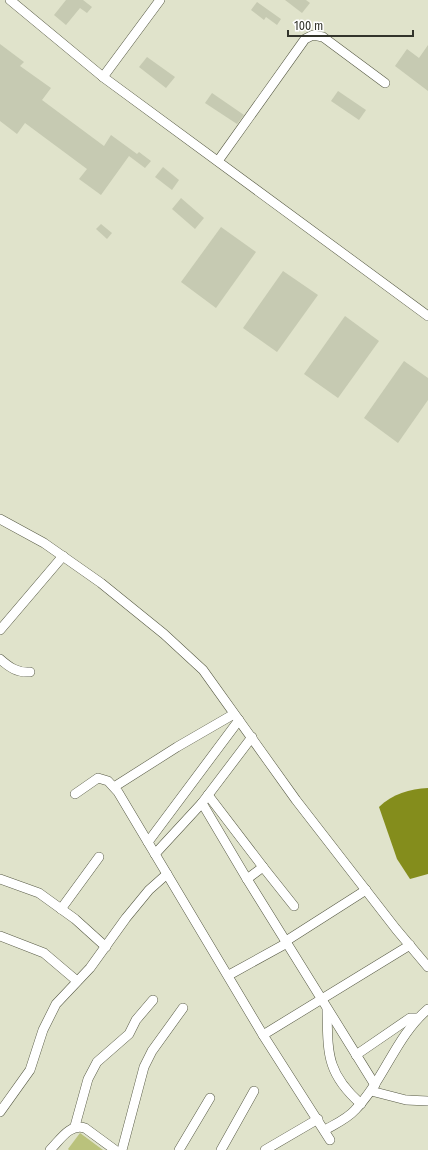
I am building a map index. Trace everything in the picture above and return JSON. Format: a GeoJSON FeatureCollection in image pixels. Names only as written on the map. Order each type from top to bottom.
{"type":"FeatureCollection","features":[{"type":"Feature","properties":{"kind":"street"},"geometry":{"type":"LineString","coordinates":[[10,0],[103,77],[428,316]]}},
{"type":"Feature","properties":{"kind":"street"},"geometry":{"type":"LineString","coordinates":[[103,77],[160,0]]}},
{"type":"Feature","properties":{"kind":"street"},"geometry":{"type":"LineString","coordinates":[[218,161],[304,39],[313,35],[322,36],[385,83]]}},
{"type":"Feature","properties":{"kind":"street"},"geometry":{"type":"LineString","coordinates":[[0,519],[44,543],[101,583],[164,634],[203,670],[296,800],[428,967]]}},
{"type":"Feature","properties":{"kind":"street"},"geometry":{"type":"LineString","coordinates":[[0,630],[63,556]]}},
{"type":"Feature","properties":{"kind":"street"},"geometry":{"type":"LineString","coordinates":[[0,659],[11,668],[24,672],[30,672]]}},
{"type":"Feature","properties":{"kind":"street"},"geometry":{"type":"LineString","coordinates":[[114,787],[176,747],[237,717]]}},
{"type":"Feature","properties":{"kind":"street"},"geometry":{"type":"LineString","coordinates":[[148,842],[237,717]]}},
{"type":"Feature","properties":{"kind":"street"},"geometry":{"type":"LineString","coordinates":[[156,854],[205,799],[252,737]]}},
{"type":"Feature","properties":{"kind":"street"},"geometry":{"type":"LineString","coordinates":[[75,794],[98,778],[108,781],[114,787],[229,975],[263,1034],[330,1140]]}},
{"type":"Feature","properties":{"kind":"street"},"geometry":{"type":"LineString","coordinates":[[205,799],[294,906]]}},
{"type":"Feature","properties":{"kind":"street"},"geometry":{"type":"LineString","coordinates":[[205,799],[246,879],[322,999],[356,1055],[373,1088],[406,1100],[428,1102]]}},
{"type":"Feature","properties":{"kind":"street"},"geometry":{"type":"LineString","coordinates":[[62,909],[99,857]]}},
{"type":"Feature","properties":{"kind":"street"},"geometry":{"type":"LineString","coordinates":[[246,879],[263,867]]}},
{"type":"Feature","properties":{"kind":"street"},"geometry":{"type":"LineString","coordinates":[[0,1112],[30,1070],[43,1030],[56,1004],[90,968],[149,890],[167,874]]}},
{"type":"Feature","properties":{"kind":"street"},"geometry":{"type":"LineString","coordinates":[[0,879],[39,893],[62,909],[106,946]]}},
{"type":"Feature","properties":{"kind":"street"},"geometry":{"type":"LineString","coordinates":[[229,975],[286,942],[366,890]]}},
{"type":"Feature","properties":{"kind":"street"},"geometry":{"type":"LineString","coordinates":[[0,936],[44,953],[77,981]]}},
{"type":"Feature","properties":{"kind":"street"},"geometry":{"type":"LineString","coordinates":[[263,1034],[410,945]]}},
{"type":"Feature","properties":{"kind":"street"},"geometry":{"type":"LineString","coordinates":[[50,1150],[75,1126],[88,1079],[97,1062],[129,1034],[136,1020],[153,1000]]}},
{"type":"Feature","properties":{"kind":"street"},"geometry":{"type":"LineString","coordinates":[[122,1150],[144,1067],[152,1051],[183,1008]]}},
{"type":"Feature","properties":{"kind":"street"},"geometry":{"type":"LineString","coordinates":[[327,1008],[331,1064],[336,1076],[345,1090],[360,1104]]}},
{"type":"Feature","properties":{"kind":"street"},"geometry":{"type":"LineString","coordinates":[[325,1130],[347,1118],[360,1104],[373,1088],[416,1018],[428,1009]]}},
{"type":"Feature","properties":{"kind":"street"},"geometry":{"type":"LineString","coordinates":[[356,1055],[410,1018],[416,1018]]}},
{"type":"Feature","properties":{"kind":"street"},"geometry":{"type":"LineString","coordinates":[[221,1150],[254,1091]]}},
{"type":"Feature","properties":{"kind":"street"},"geometry":{"type":"LineString","coordinates":[[179,1150],[210,1098]]}},
{"type":"Feature","properties":{"kind":"street"},"geometry":{"type":"LineString","coordinates":[[265,1150],[318,1120]]}},
{"type":"Feature","properties":{"kind":"street"},"geometry":{"type":"LineString","coordinates":[[75,1126],[85,1128],[115,1150]]}},
{"type":"Feature","properties":{"kind":"shaded area"},"geometry":{"type":"Polygon","coordinates":[[[428,788],[428,874],[410,879],[397,859],[379,807],[384,802],[402,793],[428,788]]]}},
{"type":"Feature","properties":{"kind":"shaded area"},"geometry":{"type":"Polygon","coordinates":[[[80,1133],[103,1150],[69,1150],[68,1149],[80,1133]]]}},
{"type":"Feature","properties":{"kind":"building"},"geometry":{"type":"Polygon","coordinates":[[[66,0],[83,0],[92,7],[87,13],[80,8],[66,25],[54,15],[66,0]]]}},
{"type":"Feature","properties":{"kind":"building"},"geometry":{"type":"Polygon","coordinates":[[[285,0],[306,0],[310,3],[302,13],[285,0]]]}},
{"type":"Feature","properties":{"kind":"building"},"geometry":{"type":"Polygon","coordinates":[[[257,2],[281,19],[277,25],[266,17],[264,20],[251,10],[257,2]]]}},
{"type":"Feature","properties":{"kind":"building"},"geometry":{"type":"Polygon","coordinates":[[[0,44],[24,62],[20,66],[51,88],[42,100],[104,146],[111,135],[137,154],[139,152],[151,161],[145,168],[129,156],[101,195],[79,179],[87,169],[25,123],[17,134],[0,121],[0,44]]]}},
{"type":"Feature","properties":{"kind":"building"},"geometry":{"type":"Polygon","coordinates":[[[428,45],[428,91],[395,66],[407,49],[419,58],[428,45]]]}},
{"type":"Feature","properties":{"kind":"building"},"geometry":{"type":"Polygon","coordinates":[[[147,57],[175,77],[166,88],[139,67],[147,57]]]}},
{"type":"Feature","properties":{"kind":"building"},"geometry":{"type":"Polygon","coordinates":[[[338,91],[366,110],[359,120],[331,101],[338,91]]]}},
{"type":"Feature","properties":{"kind":"building"},"geometry":{"type":"Polygon","coordinates":[[[212,93],[244,115],[237,124],[205,103],[212,93]]]}},
{"type":"Feature","properties":{"kind":"building"},"geometry":{"type":"Polygon","coordinates":[[[163,167],[179,180],[172,190],[155,177],[163,167]]]}},
{"type":"Feature","properties":{"kind":"building"},"geometry":{"type":"Polygon","coordinates":[[[181,198],[204,218],[195,229],[172,209],[181,198]]]}},
{"type":"Feature","properties":{"kind":"building"},"geometry":{"type":"Polygon","coordinates":[[[101,224],[112,233],[107,239],[96,229],[101,224]]]}},
{"type":"Feature","properties":{"kind":"building"},"geometry":{"type":"Polygon","coordinates":[[[221,227],[256,252],[216,308],[181,282],[221,227]]]}},
{"type":"Feature","properties":{"kind":"building"},"geometry":{"type":"Polygon","coordinates":[[[283,271],[318,295],[277,352],[243,328],[283,271]]]}},
{"type":"Feature","properties":{"kind":"building"},"geometry":{"type":"Polygon","coordinates":[[[345,316],[379,341],[338,398],[304,374],[345,316]]]}},
{"type":"Feature","properties":{"kind":"building"},"geometry":{"type":"Polygon","coordinates":[[[404,361],[428,378],[428,400],[398,443],[364,418],[404,361]]]}}]}
